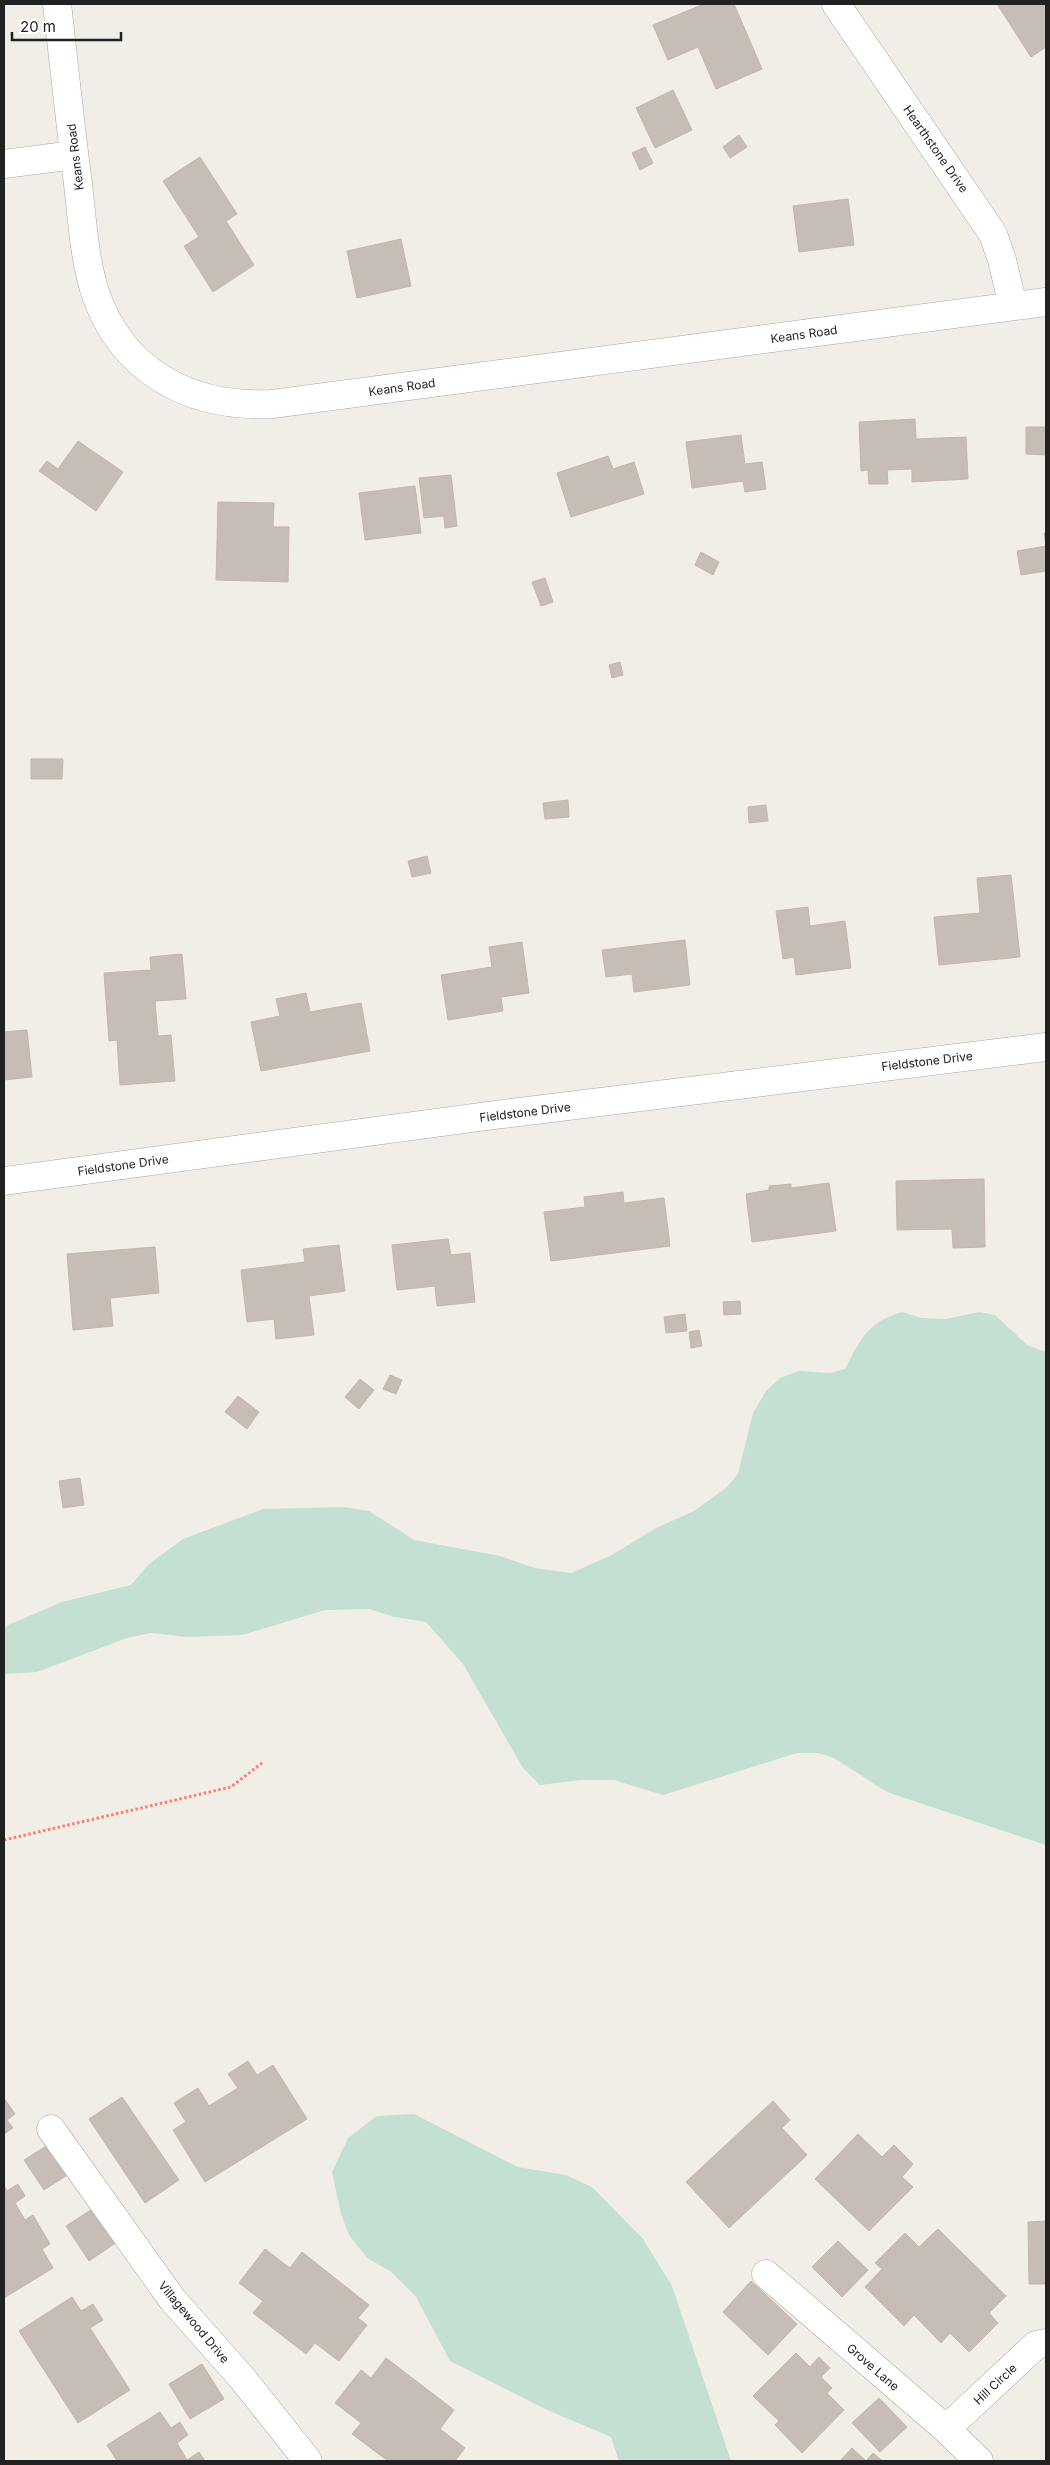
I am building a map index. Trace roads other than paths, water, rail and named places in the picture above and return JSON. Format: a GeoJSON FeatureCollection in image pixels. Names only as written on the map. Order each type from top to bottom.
{"type":"FeatureCollection","features":[{"type":"Feature","properties":{"kind":"street","name":"Keans Road"},"geometry":{"type":"LineString","coordinates":[[57,4],[74,155],[93,287],[102,312],[115,334],[150,372],[195,396],[221,403],[246,405],[272,404],[1046,302]]}},
{"type":"Feature","properties":{"kind":"street","name":"Hearthstone Drive"},"geometry":{"type":"LineString","coordinates":[[836,4],[993,234],[1002,260],[1013,306]]}},
{"type":"Feature","properties":{"kind":"street"},"geometry":{"type":"LineString","coordinates":[[4,164],[74,155]]}},
{"type":"Feature","properties":{"kind":"street","name":"Fieldstone Drive"},"geometry":{"type":"LineString","coordinates":[[4,1181],[477,1118],[1046,1047]]}},
{"type":"Feature","properties":{"kind":"street","name":"Villagewood Drive"},"geometry":{"type":"LineString","coordinates":[[51,2129],[172,2298],[242,2378],[308,2461]]}},
{"type":"Feature","properties":{"kind":"street","name":"Grove Lane"},"geometry":{"type":"LineString","coordinates":[[766,2274],[946,2429],[979,2461]]}},
{"type":"Feature","properties":{"kind":"street","name":"Hill Circle"},"geometry":{"type":"LineString","coordinates":[[946,2429],[1036,2345],[1046,2343]]}}]}
